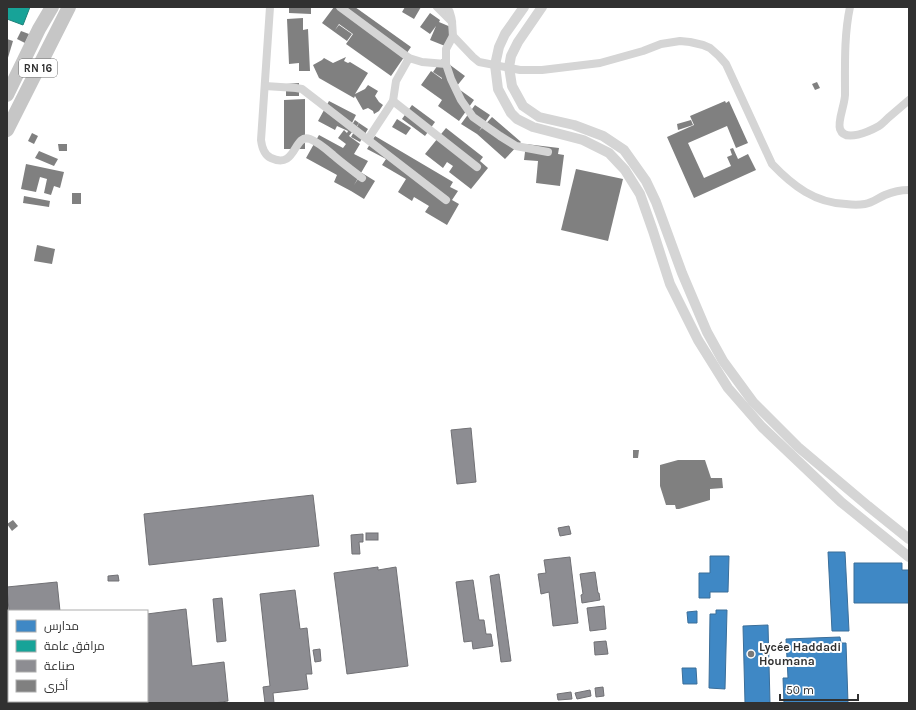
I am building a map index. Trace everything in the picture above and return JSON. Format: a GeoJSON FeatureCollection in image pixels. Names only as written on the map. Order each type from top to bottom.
{"type":"FeatureCollection","features":[{"type":"Feature","properties":{"kind":"highway","name":"RN 16"},"geometry":{"type":"LineString","coordinates":[[7,95],[52,7]]}},
{"type":"Feature","properties":{"kind":"highway","name":"RN 16"},"geometry":{"type":"LineString","coordinates":[[7,130],[68,7]]}},
{"type":"Feature","properties":{"kind":"street"},"geometry":{"type":"LineString","coordinates":[[270,7],[261,140],[264,152],[267,156],[279,161],[285,160],[293,152],[301,140],[304,138],[309,138],[322,146],[362,178]]}},
{"type":"Feature","properties":{"kind":"street"},"geometry":{"type":"LineString","coordinates":[[340,7],[409,58],[422,62],[446,64]]}},
{"type":"Feature","properties":{"kind":"street"},"geometry":{"type":"LineString","coordinates":[[437,7],[452,22]]}},
{"type":"Feature","properties":{"kind":"street"},"geometry":{"type":"LineString","coordinates":[[524,7],[505,34],[499,47],[495,65],[498,89],[511,113],[517,119],[534,127],[583,140],[609,154],[625,170],[640,194],[670,284],[698,340],[728,388],[762,427],[841,502],[909,556]]}},
{"type":"Feature","properties":{"kind":"street"},"geometry":{"type":"LineString","coordinates":[[542,7],[518,42],[511,56],[509,67],[512,86],[522,106],[539,117],[574,125],[604,136],[624,150],[646,181],[656,202],[682,273],[707,332],[723,361],[752,402],[804,452],[868,506],[909,538]]}},
{"type":"Feature","properties":{"kind":"street"},"geometry":{"type":"LineString","coordinates":[[850,7],[848,15],[845,65],[846,98],[839,128],[846,135],[850,136],[864,133],[879,126],[909,100]]}},
{"type":"Feature","properties":{"kind":"street"},"geometry":{"type":"LineString","coordinates":[[451,9],[452,36],[446,49],[446,64],[461,100],[473,117],[516,146],[548,152]]}},
{"type":"Feature","properties":{"kind":"street"},"geometry":{"type":"LineString","coordinates":[[452,36],[472,57],[479,62],[520,70],[542,70],[600,62],[661,44],[680,41],[703,45],[710,48],[726,64],[772,164],[784,177],[804,192],[819,199],[836,204],[856,205],[866,204],[885,195],[909,190]]}},
{"type":"Feature","properties":{"kind":"street"},"geometry":{"type":"LineString","coordinates":[[368,139],[393,101],[397,77],[409,58]]}},
{"type":"Feature","properties":{"kind":"street"},"geometry":{"type":"LineString","coordinates":[[265,86],[302,89],[446,200]]}},
{"type":"Feature","properties":{"kind":"street"},"geometry":{"type":"LineString","coordinates":[[393,101],[476,167]]}},
{"type":"Feature","properties":{"kind":"building: مدارس"},"geometry":{"type":"Polygon","coordinates":[[[828,552],[845,552],[849,631],[832,631],[828,552]]]}},
{"type":"Feature","properties":{"kind":"building: مدارس"},"geometry":{"type":"Polygon","coordinates":[[[710,556],[729,556],[728,592],[710,592],[710,598],[699,598],[699,573],[710,573],[710,556]]]}},
{"type":"Feature","properties":{"kind":"building: مدارس"},"geometry":{"type":"Polygon","coordinates":[[[854,563],[902,563],[902,570],[909,570],[909,603],[854,603],[854,563]]]}},
{"type":"Feature","properties":{"kind":"building: مدارس"},"geometry":{"type":"Polygon","coordinates":[[[716,610],[727,610],[725,689],[709,688],[710,614],[716,614],[716,610]]]}},
{"type":"Feature","properties":{"kind":"building: مدارس"},"geometry":{"type":"Polygon","coordinates":[[[697,611],[697,623],[688,623],[687,612],[697,611]]]}},
{"type":"Feature","properties":{"kind":"building: مدارس"},"geometry":{"type":"Polygon","coordinates":[[[768,625],[770,703],[745,703],[743,626],[768,625]]]}},
{"type":"Feature","properties":{"kind":"building: مدارس"},"geometry":{"type":"Polygon","coordinates":[[[840,637],[841,643],[846,643],[848,703],[784,703],[783,678],[788,678],[786,639],[840,637]]]}},
{"type":"Feature","properties":{"kind":"building: مدارس"},"geometry":{"type":"Polygon","coordinates":[[[682,668],[696,668],[697,684],[683,684],[682,668]]]}},
{"type":"Feature","properties":{"kind":"building: مرافق عامة"},"geometry":{"type":"Polygon","coordinates":[[[7,7],[30,7],[23,25],[7,19],[7,7]]]}},
{"type":"Feature","properties":{"kind":"building: صناعة"},"geometry":{"type":"Polygon","coordinates":[[[471,428],[476,482],[457,484],[451,430],[471,428]]]}},
{"type":"Feature","properties":{"kind":"building: صناعة"},"geometry":{"type":"Polygon","coordinates":[[[313,495],[319,546],[149,565],[144,514],[313,495]]]}},
{"type":"Feature","properties":{"kind":"building: صناعة"},"geometry":{"type":"Polygon","coordinates":[[[569,526],[571,534],[560,536],[558,528],[569,526]]]}},
{"type":"Feature","properties":{"kind":"building: صناعة"},"geometry":{"type":"Polygon","coordinates":[[[366,533],[378,533],[378,540],[366,540],[366,533]]]}},
{"type":"Feature","properties":{"kind":"building: صناعة"},"geometry":{"type":"Polygon","coordinates":[[[363,534],[363,542],[359,542],[360,554],[352,554],[351,535],[363,534]]]}},
{"type":"Feature","properties":{"kind":"building: صناعة"},"geometry":{"type":"Polygon","coordinates":[[[570,557],[578,623],[553,626],[549,592],[541,594],[538,574],[546,573],[544,560],[570,557]]]}},
{"type":"Feature","properties":{"kind":"building: صناعة"},"geometry":{"type":"Polygon","coordinates":[[[378,567],[378,570],[396,567],[408,666],[347,674],[334,573],[378,567]]]}},
{"type":"Feature","properties":{"kind":"building: صناعة"},"geometry":{"type":"Polygon","coordinates":[[[595,572],[600,600],[582,603],[581,595],[583,594],[580,574],[595,572]]]}},
{"type":"Feature","properties":{"kind":"building: صناعة"},"geometry":{"type":"Polygon","coordinates":[[[499,574],[511,661],[501,662],[490,576],[499,574]]]}},
{"type":"Feature","properties":{"kind":"building: صناعة"},"geometry":{"type":"Polygon","coordinates":[[[118,575],[119,581],[108,581],[108,576],[118,575]]]}},
{"type":"Feature","properties":{"kind":"building: صناعة"},"geometry":{"type":"Polygon","coordinates":[[[473,580],[479,620],[484,620],[486,634],[491,634],[493,646],[473,649],[472,641],[464,642],[456,582],[473,580]]]}},
{"type":"Feature","properties":{"kind":"building: صناعة"},"geometry":{"type":"Polygon","coordinates":[[[57,582],[60,610],[9,610],[7,587],[57,582]]]}},
{"type":"Feature","properties":{"kind":"building: صناعة"},"geometry":{"type":"Polygon","coordinates":[[[295,590],[300,629],[307,628],[312,674],[306,674],[308,689],[273,693],[274,703],[265,703],[263,687],[270,686],[260,594],[295,590]]]}},
{"type":"Feature","properties":{"kind":"building: صناعة"},"geometry":{"type":"Polygon","coordinates":[[[222,598],[226,641],[217,642],[213,599],[222,598]]]}},
{"type":"Feature","properties":{"kind":"building: صناعة"},"geometry":{"type":"Polygon","coordinates":[[[604,606],[606,629],[590,631],[587,608],[604,606]]]}},
{"type":"Feature","properties":{"kind":"building: صناعة"},"geometry":{"type":"Polygon","coordinates":[[[186,609],[192,666],[224,662],[228,701],[214,703],[103,703],[148,702],[148,614],[186,609]]]}},
{"type":"Feature","properties":{"kind":"building: صناعة"},"geometry":{"type":"Polygon","coordinates":[[[606,641],[608,654],[595,655],[594,642],[606,641]]]}},
{"type":"Feature","properties":{"kind":"building: صناعة"},"geometry":{"type":"Polygon","coordinates":[[[320,649],[321,661],[315,662],[313,650],[320,649]]]}},
{"type":"Feature","properties":{"kind":"building: صناعة"},"geometry":{"type":"Polygon","coordinates":[[[603,687],[604,696],[596,697],[595,688],[603,687]]]}},
{"type":"Feature","properties":{"kind":"building: صناعة"},"geometry":{"type":"Polygon","coordinates":[[[590,690],[591,696],[577,699],[575,693],[590,690]]]}},
{"type":"Feature","properties":{"kind":"building: صناعة"},"geometry":{"type":"Polygon","coordinates":[[[571,692],[572,699],[558,700],[557,694],[571,692]]]}},
{"type":"Feature","properties":{"kind":"building: أخرى"},"geometry":{"type":"Polygon","coordinates":[[[289,7],[311,7],[311,14],[289,13],[289,7]]]}},
{"type":"Feature","properties":{"kind":"building: أخرى"},"geometry":{"type":"Polygon","coordinates":[[[334,7],[355,7],[411,47],[391,76],[346,44],[353,34],[339,24],[335,30],[339,25],[352,34],[347,41],[322,23],[334,7]]]}},
{"type":"Feature","properties":{"kind":"building: أخرى"},"geometry":{"type":"Polygon","coordinates":[[[405,7],[421,7],[414,19],[402,12],[405,7]]]}},
{"type":"Feature","properties":{"kind":"building: أخرى"},"geometry":{"type":"Polygon","coordinates":[[[430,13],[440,20],[439,22],[453,28],[445,46],[430,40],[436,26],[430,34],[420,27],[430,13]]]}},
{"type":"Feature","properties":{"kind":"building: أخرى"},"geometry":{"type":"Polygon","coordinates":[[[303,18],[303,30],[308,29],[310,71],[299,71],[299,63],[289,64],[287,19],[303,18]]]}},
{"type":"Feature","properties":{"kind":"building: أخرى"},"geometry":{"type":"Polygon","coordinates":[[[21,31],[29,34],[25,43],[17,39],[21,31]]]}},
{"type":"Feature","properties":{"kind":"building: أخرى"},"geometry":{"type":"Polygon","coordinates":[[[7,39],[13,41],[7,61],[7,39]]]}},
{"type":"Feature","properties":{"kind":"building: أخرى"},"geometry":{"type":"Polygon","coordinates":[[[346,57],[344,61],[348,63],[350,62],[368,73],[355,94],[365,89],[368,85],[378,91],[375,96],[383,105],[379,111],[374,114],[373,111],[368,108],[363,110],[355,96],[354,98],[319,78],[313,65],[324,58],[333,63],[346,57]]]}},
{"type":"Feature","properties":{"kind":"building: أخرى"},"geometry":{"type":"Polygon","coordinates":[[[442,59],[465,76],[456,87],[474,100],[459,121],[438,106],[442,100],[421,85],[431,71],[442,79],[433,72],[442,59]]]}},
{"type":"Feature","properties":{"kind":"building: أخرى"},"geometry":{"type":"Polygon","coordinates":[[[817,82],[820,88],[815,90],[812,84],[817,82]]]}},
{"type":"Feature","properties":{"kind":"building: أخرى"},"geometry":{"type":"Polygon","coordinates":[[[299,83],[299,96],[286,96],[286,84],[299,83]]]}},
{"type":"Feature","properties":{"kind":"building: أخرى"},"geometry":{"type":"Polygon","coordinates":[[[305,99],[305,149],[284,149],[284,100],[305,99]]]}},
{"type":"Feature","properties":{"kind":"building: أخرى"},"geometry":{"type":"Polygon","coordinates":[[[329,101],[356,115],[348,131],[337,126],[335,130],[318,121],[329,101]]]}},
{"type":"Feature","properties":{"kind":"building: أخرى"},"geometry":{"type":"Polygon","coordinates":[[[725,101],[726,103],[729,101],[748,143],[736,148],[727,126],[688,143],[704,178],[731,166],[727,157],[732,155],[730,149],[733,148],[738,159],[748,154],[756,170],[694,198],[667,137],[694,125],[690,116],[725,101]]]}},
{"type":"Feature","properties":{"kind":"building: أخرى"},"geometry":{"type":"Polygon","coordinates":[[[412,105],[435,122],[425,136],[402,119],[412,105]]]}},
{"type":"Feature","properties":{"kind":"building: أخرى"},"geometry":{"type":"Polygon","coordinates":[[[475,105],[490,115],[479,131],[492,117],[521,142],[505,159],[477,134],[461,124],[475,105]]]}},
{"type":"Feature","properties":{"kind":"building: أخرى"},"geometry":{"type":"Polygon","coordinates":[[[397,119],[411,128],[406,135],[392,127],[397,119]]]}},
{"type":"Feature","properties":{"kind":"building: أخرى"},"geometry":{"type":"Polygon","coordinates":[[[355,120],[359,123],[349,136],[360,144],[354,154],[368,161],[354,185],[362,173],[375,181],[364,199],[334,182],[337,175],[306,158],[319,135],[343,148],[346,144],[338,138],[344,130],[347,133],[355,120]]]}},
{"type":"Feature","properties":{"kind":"building: أخرى"},"geometry":{"type":"Polygon","coordinates":[[[691,120],[693,125],[678,130],[677,124],[691,120]]]}},
{"type":"Feature","properties":{"kind":"building: أخرى"},"geometry":{"type":"Polygon","coordinates":[[[359,123],[368,129],[360,142],[351,137],[359,123]]]}},
{"type":"Feature","properties":{"kind":"building: أخرى"},"geometry":{"type":"Polygon","coordinates":[[[446,128],[483,157],[480,161],[488,168],[471,189],[449,172],[453,166],[447,162],[443,168],[425,154],[446,128]]]}},
{"type":"Feature","properties":{"kind":"building: أخرى"},"geometry":{"type":"Polygon","coordinates":[[[32,133],[38,136],[34,144],[28,141],[32,133]]]}},
{"type":"Feature","properties":{"kind":"building: أخرى"},"geometry":{"type":"Polygon","coordinates":[[[375,136],[453,182],[450,187],[458,191],[452,200],[459,204],[447,225],[425,212],[429,206],[414,197],[412,201],[398,192],[406,179],[382,165],[386,159],[367,149],[375,136]]]}},
{"type":"Feature","properties":{"kind":"building: أخرى"},"geometry":{"type":"Polygon","coordinates":[[[58,144],[67,144],[67,151],[59,151],[58,144]]]}},
{"type":"Feature","properties":{"kind":"building: أخرى"},"geometry":{"type":"Polygon","coordinates":[[[526,144],[559,148],[558,154],[564,155],[560,186],[536,183],[538,161],[524,160],[526,144]]]}},
{"type":"Feature","properties":{"kind":"building: أخرى"},"geometry":{"type":"Polygon","coordinates":[[[39,151],[58,159],[54,166],[35,158],[39,151]]]}},
{"type":"Feature","properties":{"kind":"building: أخرى"},"geometry":{"type":"Polygon","coordinates":[[[26,164],[64,172],[60,188],[54,186],[51,195],[44,193],[47,179],[40,177],[36,192],[21,189],[26,164]]]}},
{"type":"Feature","properties":{"kind":"building: أخرى"},"geometry":{"type":"Polygon","coordinates":[[[576,169],[623,179],[608,241],[561,230],[576,169]]]}},
{"type":"Feature","properties":{"kind":"building: أخرى"},"geometry":{"type":"Polygon","coordinates":[[[72,193],[81,193],[81,204],[72,204],[72,193]]]}},
{"type":"Feature","properties":{"kind":"building: أخرى"},"geometry":{"type":"Polygon","coordinates":[[[24,196],[50,201],[49,207],[23,203],[24,196]]]}},
{"type":"Feature","properties":{"kind":"building: أخرى"},"geometry":{"type":"Polygon","coordinates":[[[37,245],[55,249],[52,264],[34,261],[37,245]]]}},
{"type":"Feature","properties":{"kind":"building: أخرى"},"geometry":{"type":"Polygon","coordinates":[[[633,450],[639,450],[638,458],[633,458],[633,450]]]}},
{"type":"Feature","properties":{"kind":"building: أخرى"},"geometry":{"type":"Polygon","coordinates":[[[678,460],[705,460],[711,478],[722,478],[723,488],[710,489],[710,500],[679,509],[676,509],[675,505],[666,505],[660,486],[660,465],[678,460]]]}},
{"type":"Feature","properties":{"kind":"building: أخرى"},"geometry":{"type":"Polygon","coordinates":[[[13,520],[18,526],[12,531],[7,524],[13,520]]]}},
{"type":"Feature","properties":{"kind":"place","name":"Lycée Haddadi Houmana"},"geometry":{"type":"Point","coordinates":[751,654]}}]}
